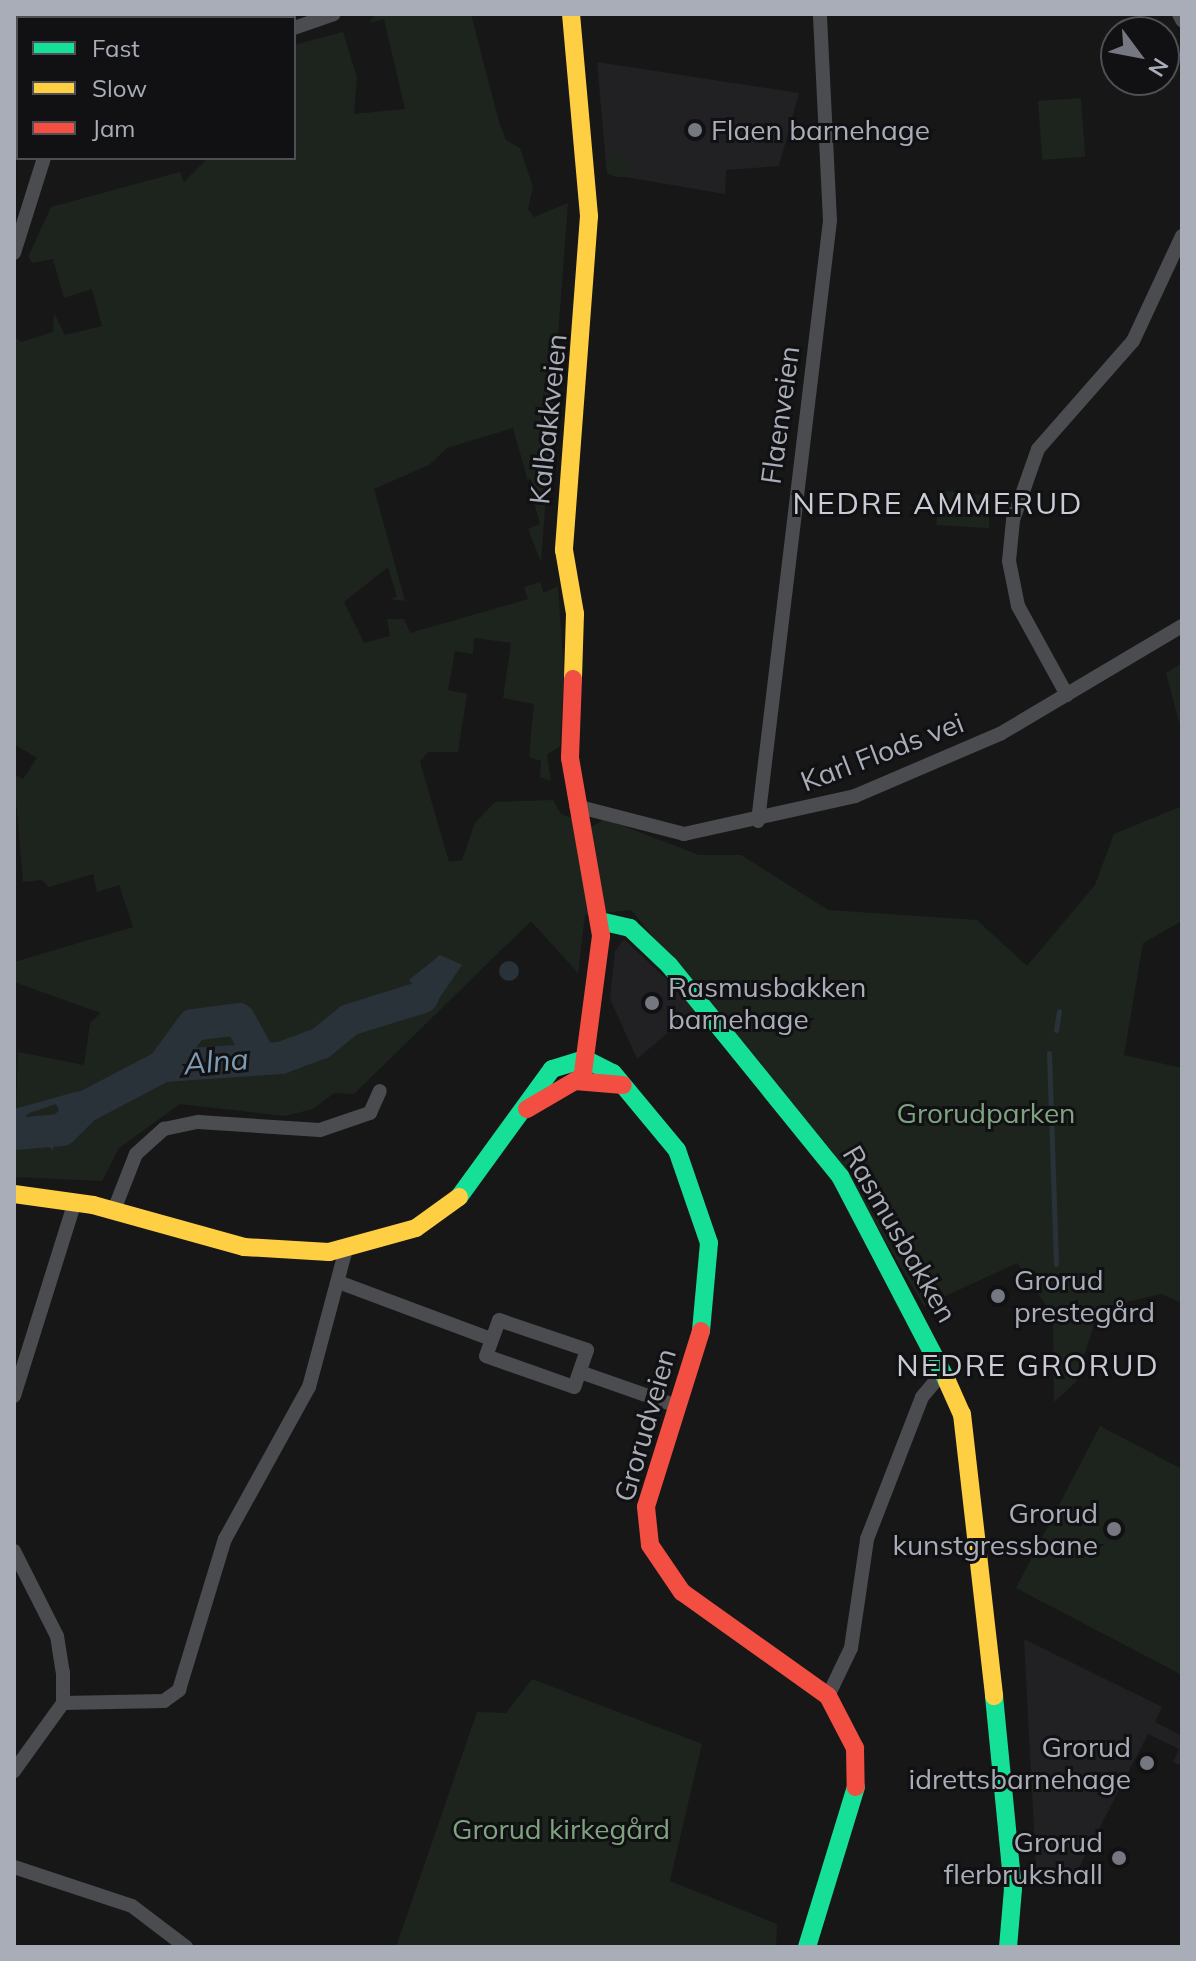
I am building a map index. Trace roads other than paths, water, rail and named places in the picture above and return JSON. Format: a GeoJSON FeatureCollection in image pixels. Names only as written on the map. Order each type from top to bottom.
{"type":"FeatureCollection","features":[{"type":"Feature","properties":{"kind":"street"},"geometry":{"type":"LineString","coordinates":[[296,27],[334,14]]}},
{"type":"Feature","properties":{"kind":"street","name":"Kalbakkveien"},"geometry":{"type":"LineString","coordinates":[[571,14],[589,216],[564,550],[575,614],[570,744],[576,806],[600,921]]}},
{"type":"Feature","properties":{"kind":"street","name":"Flaenveien"},"geometry":{"type":"LineString","coordinates":[[758,821],[830,221],[820,14]]}},
{"type":"Feature","properties":{"kind":"street"},"geometry":{"type":"LineString","coordinates":[[1179,14],[1182,20]]}},
{"type":"Feature","properties":{"kind":"street"},"geometry":{"type":"LineString","coordinates":[[14,253],[43,160]]}},
{"type":"Feature","properties":{"kind":"street"},"geometry":{"type":"LineString","coordinates":[[1067,695],[1018,606],[1009,561],[1013,520],[1038,449],[1133,341],[1182,236]]}},
{"type":"Feature","properties":{"kind":"street","name":"Karl Flods vei"},"geometry":{"type":"LineString","coordinates":[[576,806],[684,834],[758,821],[885,785],[1067,695],[1182,626]]}},
{"type":"Feature","properties":{"kind":"street"},"geometry":{"type":"LineString","coordinates":[[582,1080],[600,921]]}},
{"type":"Feature","properties":{"kind":"street","name":"Rasmusbakken"},"geometry":{"type":"LineString","coordinates":[[600,921],[641,936],[796,1118],[851,1194],[943,1372],[971,1450],[1013,1889],[1008,1947]]}},
{"type":"Feature","properties":{"kind":"street"},"geometry":{"type":"LineString","coordinates":[[14,1194],[75,1201],[244,1247],[346,1249],[399,1236],[450,1206],[520,1114],[544,1075],[585,1059]]}},
{"type":"Feature","properties":{"kind":"street","name":"Grorudveien"},"geometry":{"type":"LineString","coordinates":[[585,1059],[623,1085],[677,1150],[707,1224],[708,1305],[646,1507],[656,1557],[682,1592],[828,1696],[850,1733],[858,1780],[807,1947]]}},
{"type":"Feature","properties":{"kind":"street"},"geometry":{"type":"LineString","coordinates":[[520,1114],[582,1080],[623,1085]]}},
{"type":"Feature","properties":{"kind":"street"},"geometry":{"type":"LineString","coordinates":[[114,1210],[136,1154],[164,1129],[198,1122],[320,1130],[370,1113],[380,1091]]}},
{"type":"Feature","properties":{"kind":"street"},"geometry":{"type":"LineString","coordinates":[[14,1396],[75,1201]]}},
{"type":"Feature","properties":{"kind":"street"},"geometry":{"type":"LineString","coordinates":[[63,1703],[164,1701],[179,1690],[203,1592],[309,1387],[341,1283],[346,1249]]}},
{"type":"Feature","properties":{"kind":"street"},"geometry":{"type":"LineString","coordinates":[[341,1283],[491,1339]]}},
{"type":"Feature","properties":{"kind":"street"},"geometry":{"type":"LineString","coordinates":[[499,1320],[587,1350],[580,1372],[574,1387],[486,1356],[499,1320]]}},
{"type":"Feature","properties":{"kind":"street"},"geometry":{"type":"LineString","coordinates":[[580,1372],[677,1406]]}},
{"type":"Feature","properties":{"kind":"street"},"geometry":{"type":"LineString","coordinates":[[828,1696],[851,1648],[867,1539],[922,1397],[943,1372]]}},
{"type":"Feature","properties":{"kind":"street"},"geometry":{"type":"LineString","coordinates":[[14,1551],[57,1636],[63,1703],[14,1771]]}},
{"type":"Feature","properties":{"kind":"street"},"geometry":{"type":"LineString","coordinates":[[14,1867],[132,1906],[186,1947]]}},
{"type":"Feature","properties":{"kind":"waterway","name":"Alna"},"geometry":{"type":"LineString","coordinates":[[14,1134],[62,1130],[85,1107],[163,1066],[281,1058],[321,1043],[349,1020],[423,997]]}},
{"type":"Feature","properties":{"kind":"waterway"},"geometry":{"type":"LineString","coordinates":[[1056,1030],[1059,1011]]}},
{"type":"Feature","properties":{"kind":"waterway"},"geometry":{"type":"LineString","coordinates":[[163,1066],[193,1025],[239,1019],[260,1057]]}},
{"type":"Feature","properties":{"kind":"waterway"},"geometry":{"type":"LineString","coordinates":[[1049,1053],[1056,1264]]}},
{"type":"Feature","properties":{"kind":"place","name":"Flaen barnehage"},"geometry":{"type":"Point","coordinates":[695,130]}},
{"type":"Feature","properties":{"kind":"place","name":"Rasmusbakken barnehage"},"geometry":{"type":"Point","coordinates":[652,1003]}},
{"type":"Feature","properties":{"kind":"place","name":"Grorud prestegård"},"geometry":{"type":"Point","coordinates":[998,1296]}},
{"type":"Feature","properties":{"kind":"place","name":"Grorud kunstgressbane"},"geometry":{"type":"Point","coordinates":[1114,1529]}},
{"type":"Feature","properties":{"kind":"place","name":"Grorud idrettsbarnehage"},"geometry":{"type":"Point","coordinates":[1147,1763]}},
{"type":"Feature","properties":{"kind":"place","name":"Grorud flerbrukshall"},"geometry":{"type":"Point","coordinates":[1119,1858]}},
{"type":"Feature","properties":{"kind":"district","name":"NEDRE AMMERUD"},"geometry":{"type":"Point","coordinates":[938,503]}},
{"type":"Feature","properties":{"kind":"district","name":"NEDRE GRORUD"},"geometry":{"type":"Point","coordinates":[1028,1365]}},
{"type":"Feature","properties":{"kind":"park label","name":"Grorudparken"},"geometry":{"type":"Point","coordinates":[986,1113]}},
{"type":"Feature","properties":{"kind":"park label","name":"Grorud kirkegård"},"geometry":{"type":"Point","coordinates":[561,1829]}}]}
